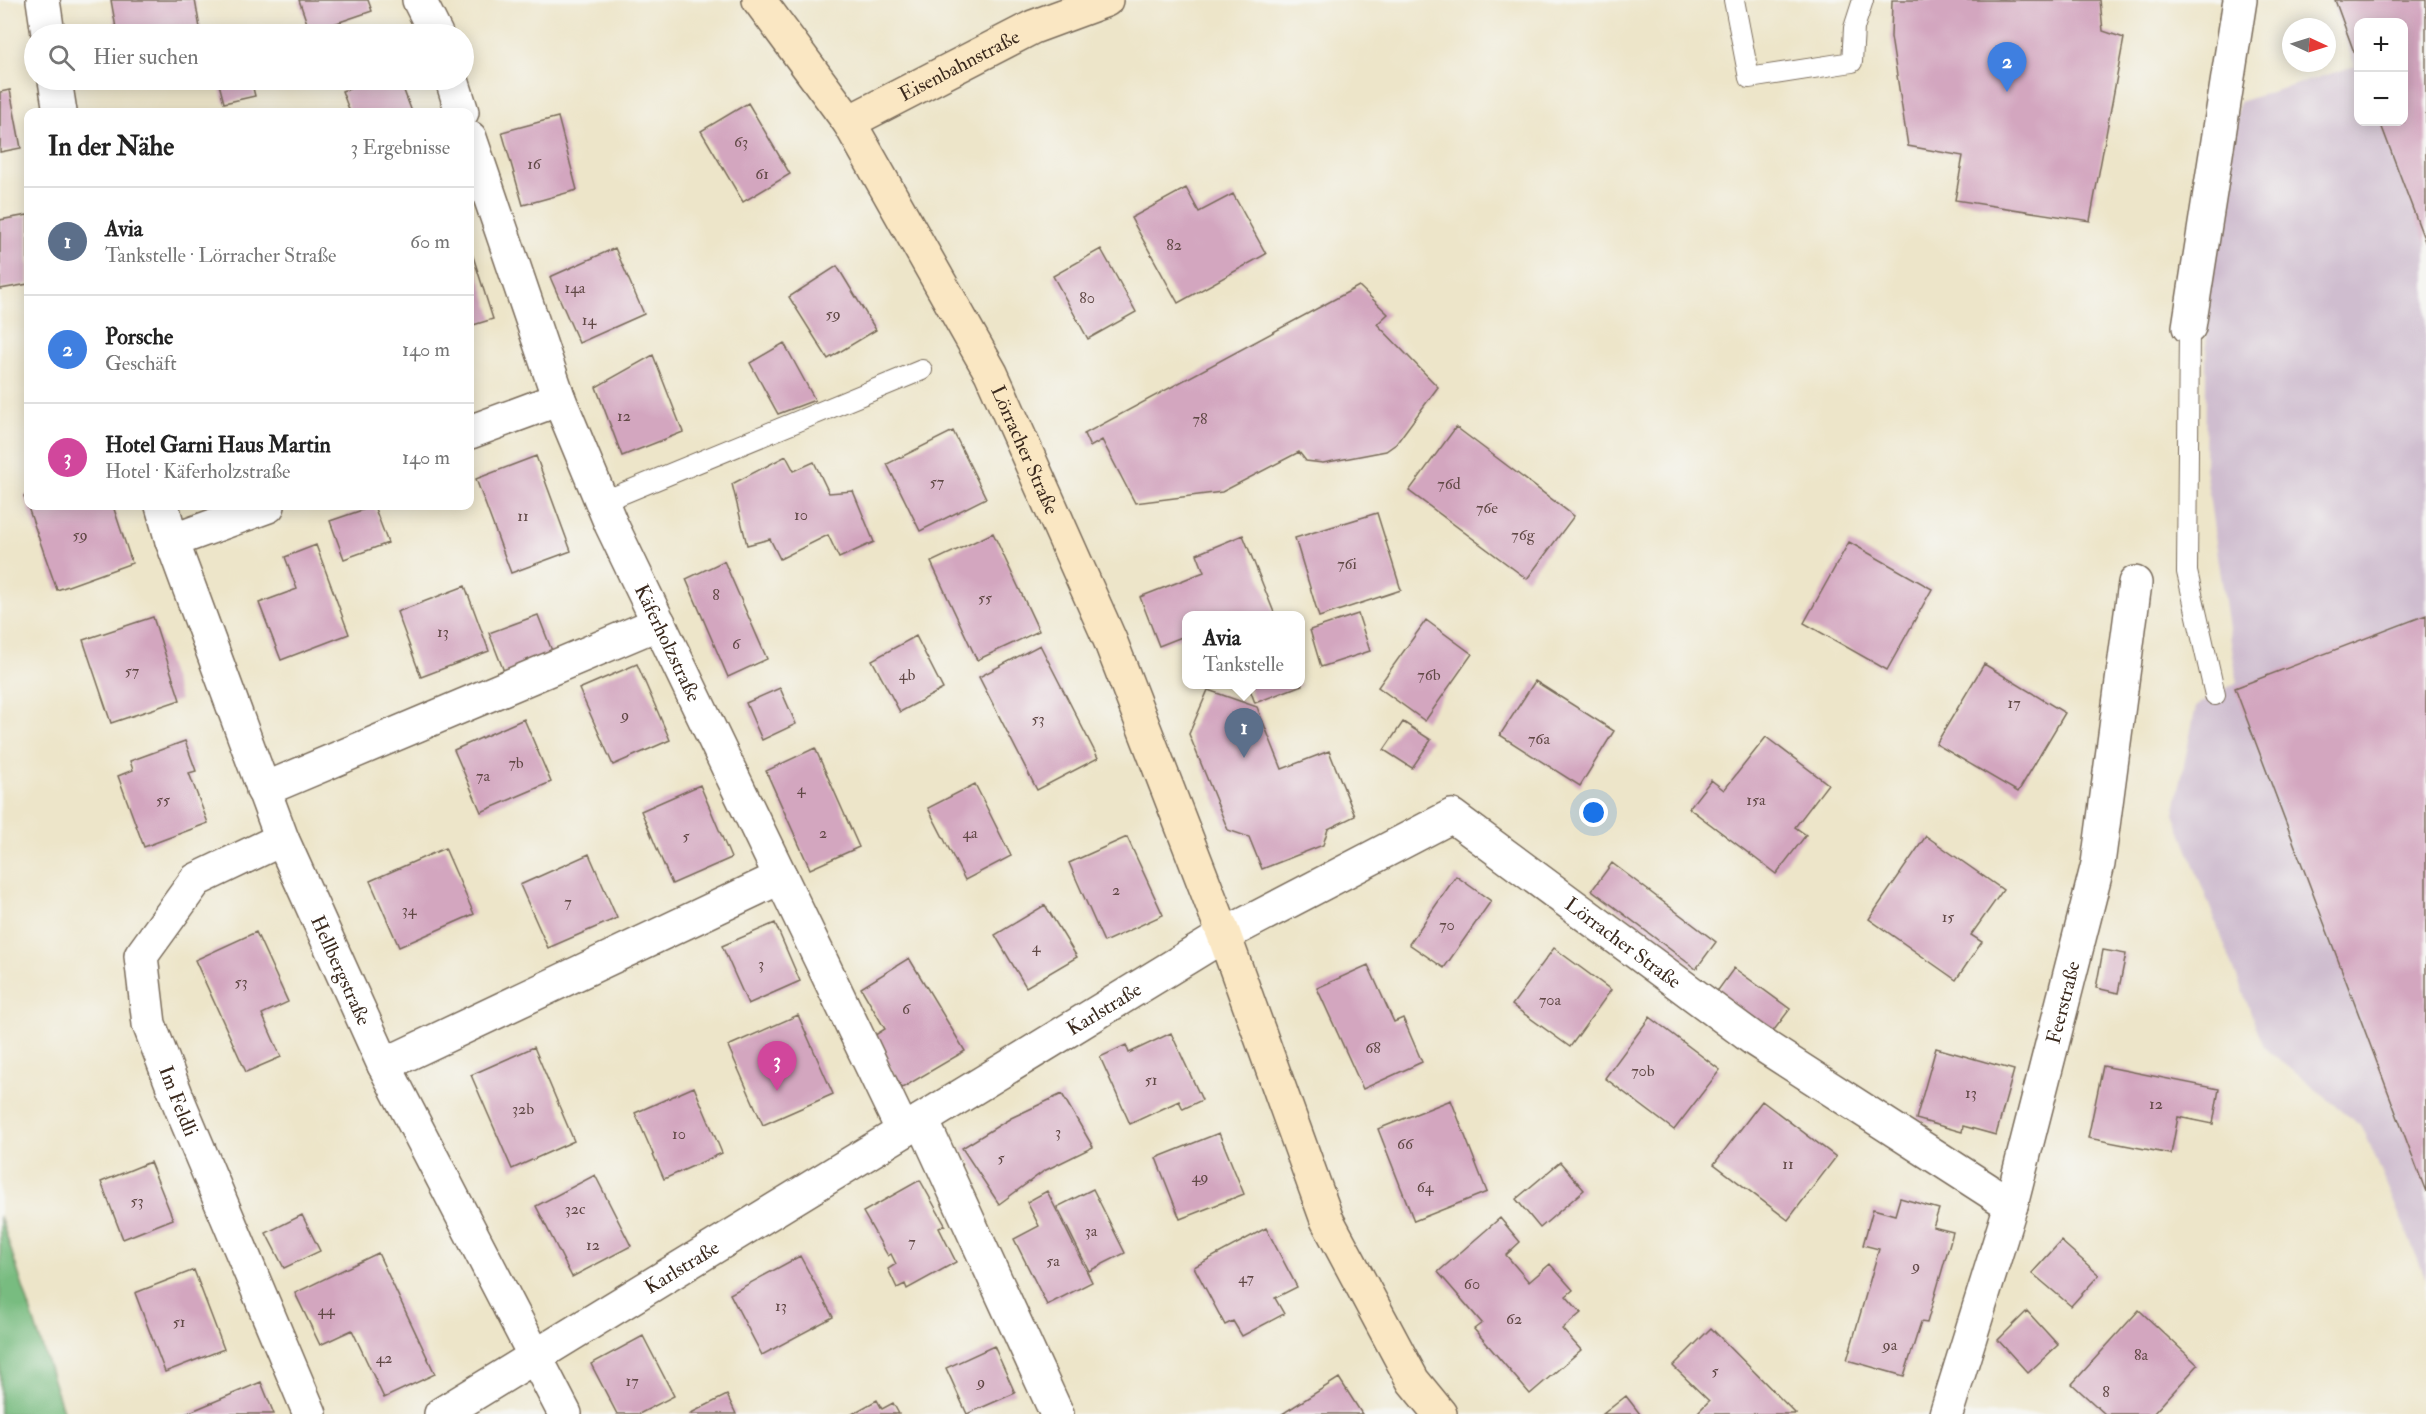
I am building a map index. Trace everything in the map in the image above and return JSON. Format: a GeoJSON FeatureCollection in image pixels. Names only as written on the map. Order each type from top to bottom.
{"type":"FeatureCollection","features":[{"type":"Feature","properties":{"kind":"main road","name":"Lörracher Straße"},"geometry":{"type":"LineString","coordinates":[[759,0],[849,122],[991,373],[1110,640],[1224,935],[1327,1220],[1413,1381],[1440,1414]]}},
{"type":"Feature","properties":{"kind":"main road","name":"Eisenbahnstraße"},"geometry":{"type":"LineString","coordinates":[[849,122],[1033,27],[1106,0]]}},
{"type":"Feature","properties":{"kind":"street"},"geometry":{"type":"LineString","coordinates":[[43,0],[47,24]]}},
{"type":"Feature","properties":{"kind":"street"},"geometry":{"type":"LineString","coordinates":[[419,0],[431,24]]}},
{"type":"Feature","properties":{"kind":"street"},"geometry":{"type":"LineString","coordinates":[[2189,327],[2240,0]]}},
{"type":"Feature","properties":{"kind":"street"},"geometry":{"type":"LineString","coordinates":[[57,90],[59,108]]}},
{"type":"Feature","properties":{"kind":"street"},"geometry":{"type":"LineString","coordinates":[[455,90],[461,108]]}},
{"type":"Feature","properties":{"kind":"street","name":"Käferholzstraße"},"geometry":{"type":"LineString","coordinates":[[474,169],[476,184],[559,399],[602,502],[781,877],[913,1126]]}},
{"type":"Feature","properties":{"kind":"street"},"geometry":{"type":"LineString","coordinates":[[474,431],[559,399]]}},
{"type":"Feature","properties":{"kind":"street","name":"Hellbergstraße"},"geometry":{"type":"LineString","coordinates":[[163,510],[172,540],[282,839],[384,1065],[565,1414]]}},
{"type":"Feature","properties":{"kind":"street"},"geometry":{"type":"LineString","coordinates":[[172,540],[257,510]]}},
{"type":"Feature","properties":{"kind":"street","name":"Feerstraße"},"geometry":{"type":"LineString","coordinates":[[1946,1414],[2011,1205],[2098,864],[2135,583]]}},
{"type":"Feature","properties":{"kind":"street"},"geometry":{"type":"LineString","coordinates":[[263,790],[659,623]]}},
{"type":"Feature","properties":{"kind":"street","name":"Lörracher Straße"},"geometry":{"type":"LineString","coordinates":[[1224,935],[1452,816],[1755,1041],[2011,1205]]}},
{"type":"Feature","properties":{"kind":"street","name":"Im Feldli"},"geometry":{"type":"LineString","coordinates":[[282,839],[196,880],[141,956],[149,1024],[310,1414]]}},
{"type":"Feature","properties":{"kind":"street"},"geometry":{"type":"LineString","coordinates":[[384,1065],[781,877]]}},
{"type":"Feature","properties":{"kind":"street","name":"Karlstraße"},"geometry":{"type":"LineString","coordinates":[[441,1414],[535,1359],[1224,935]]}},
{"type":"Feature","properties":{"kind":"street"},"geometry":{"type":"LineString","coordinates":[[913,1126],[1057,1414]]}},
{"type":"Feature","properties":{"kind":"lane"},"geometry":{"type":"LineString","coordinates":[[1734,0],[1749,78],[1852,62],[1854,28],[1863,0]]}},
{"type":"Feature","properties":{"kind":"lane"},"geometry":{"type":"LineString","coordinates":[[2189,327],[2187,572],[2215,695]]}},
{"type":"Feature","properties":{"kind":"lane"},"geometry":{"type":"LineString","coordinates":[[602,502],[922,370]]}},
{"type":"Feature","properties":{"kind":"shaded area"},"geometry":{"type":"Polygon","coordinates":[[[2331,0],[2426,0],[2426,1279],[2363,1128],[2264,1047],[2174,814],[2196,706],[2237,682],[2205,469],[2207,298],[2239,102],[2354,66],[2354,126],[2408,126],[2408,18],[2354,18],[2354,63],[2331,0]]]}},
{"type":"Feature","properties":{"kind":"green space"},"geometry":{"type":"Polygon","coordinates":[[[0,1216],[64,1414],[0,1414],[0,1216]]]}},
{"type":"Feature","properties":{"kind":"building"},"geometry":{"type":"Polygon","coordinates":[[[111,0],[195,0],[199,24],[115,24],[111,0]]]}},
{"type":"Feature","properties":{"kind":"building"},"geometry":{"type":"Polygon","coordinates":[[[299,0],[368,0],[372,11],[334,24],[307,24],[299,0]]]}},
{"type":"Feature","properties":{"kind":"building"},"geometry":{"type":"Polygon","coordinates":[[[1892,0],[2100,0],[2103,31],[2124,38],[2090,221],[1955,200],[1963,156],[1908,146],[1891,37],[1892,0]]]}},
{"type":"Feature","properties":{"kind":"building"},"geometry":{"type":"Polygon","coordinates":[[[2335,0],[2426,0],[2426,244],[2382,126],[2408,126],[2408,18],[2354,18],[2354,52],[2335,0]]]}},
{"type":"Feature","properties":{"kind":"building"},"geometry":{"type":"Polygon","coordinates":[[[10,90],[21,148],[0,152],[0,92],[10,90]]]}},
{"type":"Feature","properties":{"kind":"building"},"geometry":{"type":"Polygon","coordinates":[[[221,90],[254,90],[255,96],[224,103],[221,90]]]}},
{"type":"Feature","properties":{"kind":"building"},"geometry":{"type":"Polygon","coordinates":[[[404,90],[410,108],[348,108],[342,91],[404,90]]]}},
{"type":"Feature","properties":{"kind":"building"},"geometry":{"type":"Polygon","coordinates":[[[748,103],[790,174],[743,202],[701,131],[748,103]]]}},
{"type":"Feature","properties":{"kind":"building"},"geometry":{"type":"Polygon","coordinates":[[[558,117],[577,190],[523,205],[502,132],[558,117]]]}},
{"type":"Feature","properties":{"kind":"building"},"geometry":{"type":"Polygon","coordinates":[[[1186,188],[1199,212],[1233,194],[1266,254],[1178,303],[1131,218],[1186,188]]]}},
{"type":"Feature","properties":{"kind":"building"},"geometry":{"type":"Polygon","coordinates":[[[24,216],[24,285],[0,289],[0,220],[24,216]]]}},
{"type":"Feature","properties":{"kind":"building"},"geometry":{"type":"Polygon","coordinates":[[[615,248],[644,314],[579,343],[550,277],[615,248]]]}},
{"type":"Feature","properties":{"kind":"building"},"geometry":{"type":"Polygon","coordinates":[[[1101,249],[1136,312],[1088,339],[1053,276],[1101,249]]]}},
{"type":"Feature","properties":{"kind":"building"},"geometry":{"type":"Polygon","coordinates":[[[474,260],[493,319],[474,325],[474,260]]]}},
{"type":"Feature","properties":{"kind":"building"},"geometry":{"type":"Polygon","coordinates":[[[837,266],[876,330],[828,359],[789,297],[837,266]]]}},
{"type":"Feature","properties":{"kind":"building"},"geometry":{"type":"Polygon","coordinates":[[[1359,286],[1388,314],[1377,324],[1438,387],[1396,444],[1386,451],[1323,463],[1306,461],[1299,452],[1222,492],[1135,503],[1102,440],[1090,447],[1084,434],[1359,286]]]}},
{"type":"Feature","properties":{"kind":"building"},"geometry":{"type":"Polygon","coordinates":[[[784,343],[815,400],[778,414],[750,363],[784,343]]]}},
{"type":"Feature","properties":{"kind":"building"},"geometry":{"type":"Polygon","coordinates":[[[653,355],[683,432],[622,456],[596,387],[653,355]]]}},
{"type":"Feature","properties":{"kind":"building"},"geometry":{"type":"Polygon","coordinates":[[[1456,427],[1574,516],[1527,579],[1409,491],[1456,427]]]}},
{"type":"Feature","properties":{"kind":"building"},"geometry":{"type":"Polygon","coordinates":[[[953,431],[986,498],[920,531],[887,464],[953,431]]]}},
{"type":"Feature","properties":{"kind":"building"},"geometry":{"type":"Polygon","coordinates":[[[536,456],[571,551],[511,573],[476,479],[536,456]]]}},
{"type":"Feature","properties":{"kind":"building"},"geometry":{"type":"Polygon","coordinates":[[[786,456],[794,471],[814,462],[829,493],[853,491],[874,542],[839,558],[828,535],[780,559],[770,539],[747,545],[732,484],[786,456]]]}},
{"type":"Feature","properties":{"kind":"building"},"geometry":{"type":"Polygon","coordinates":[[[29,510],[114,510],[132,563],[57,590],[29,510]]]}},
{"type":"Feature","properties":{"kind":"building"},"geometry":{"type":"Polygon","coordinates":[[[362,510],[376,510],[388,543],[344,559],[330,521],[362,510]]]}},
{"type":"Feature","properties":{"kind":"building"},"geometry":{"type":"Polygon","coordinates":[[[1377,513],[1401,590],[1319,617],[1295,538],[1377,513]]]}},
{"type":"Feature","properties":{"kind":"building"},"geometry":{"type":"Polygon","coordinates":[[[993,533],[1039,631],[977,660],[931,562],[993,533]]]}},
{"type":"Feature","properties":{"kind":"building"},"geometry":{"type":"Polygon","coordinates":[[[1243,535],[1273,611],[1182,611],[1182,637],[1159,646],[1140,597],[1204,572],[1197,554],[1243,535]]]}},
{"type":"Feature","properties":{"kind":"building"},"geometry":{"type":"Polygon","coordinates":[[[1849,542],[1932,589],[1887,670],[1804,623],[1849,542]]]}},
{"type":"Feature","properties":{"kind":"building"},"geometry":{"type":"Polygon","coordinates":[[[316,545],[349,634],[281,660],[259,603],[297,589],[285,557],[316,545]]]}},
{"type":"Feature","properties":{"kind":"building"},"geometry":{"type":"Polygon","coordinates":[[[724,561],[767,659],[728,677],[686,579],[724,561]]]}},
{"type":"Feature","properties":{"kind":"building"},"geometry":{"type":"Polygon","coordinates":[[[465,586],[489,651],[421,677],[397,612],[465,586]]]}},
{"type":"Feature","properties":{"kind":"building"},"geometry":{"type":"Polygon","coordinates":[[[1358,614],[1370,651],[1321,667],[1310,630],[1358,614]]]}},
{"type":"Feature","properties":{"kind":"building"},"geometry":{"type":"Polygon","coordinates":[[[538,615],[554,656],[505,674],[489,633],[538,615]]]}},
{"type":"Feature","properties":{"kind":"building"},"geometry":{"type":"Polygon","coordinates":[[[2426,615],[2426,1192],[2235,688],[2426,615]]]}},
{"type":"Feature","properties":{"kind":"building"},"geometry":{"type":"Polygon","coordinates":[[[153,617],[180,700],[111,723],[83,640],[153,617]]]}},
{"type":"Feature","properties":{"kind":"building"},"geometry":{"type":"Polygon","coordinates":[[[1426,620],[1472,654],[1425,721],[1378,687],[1426,620]]]}},
{"type":"Feature","properties":{"kind":"building"},"geometry":{"type":"Polygon","coordinates":[[[916,636],[943,689],[900,712],[872,660],[916,636]]]}},
{"type":"Feature","properties":{"kind":"building"},"geometry":{"type":"Polygon","coordinates":[[[1040,645],[1098,758],[1037,790],[979,677],[1040,645]]]}},
{"type":"Feature","properties":{"kind":"building"},"geometry":{"type":"Polygon","coordinates":[[[637,664],[670,740],[613,765],[579,689],[637,664]]]}},
{"type":"Feature","properties":{"kind":"building"},"geometry":{"type":"Polygon","coordinates":[[[1984,664],[2065,713],[2018,792],[1936,744],[1984,664]]]}},
{"type":"Feature","properties":{"kind":"building"},"geometry":{"type":"Polygon","coordinates":[[[1535,681],[1614,731],[1580,786],[1500,735],[1535,681]]]}},
{"type":"Feature","properties":{"kind":"building"},"geometry":{"type":"Polygon","coordinates":[[[780,688],[796,724],[762,740],[746,703],[780,688]]]}},
{"type":"Feature","properties":{"kind":"building"},"geometry":{"type":"Polygon","coordinates":[[[1250,689],[1292,689],[1255,703],[1250,689]]]}},
{"type":"Feature","properties":{"kind":"building"},"geometry":{"type":"Polygon","coordinates":[[[1208,690],[1257,707],[1282,769],[1329,751],[1355,816],[1328,829],[1323,845],[1262,869],[1249,837],[1228,830],[1189,734],[1208,690]]]}},
{"type":"Feature","properties":{"kind":"building"},"geometry":{"type":"Polygon","coordinates":[[[524,719],[551,782],[481,812],[454,750],[524,719]]]}},
{"type":"Feature","properties":{"kind":"building"},"geometry":{"type":"Polygon","coordinates":[[[1403,722],[1431,740],[1412,768],[1384,750],[1403,722]]]}},
{"type":"Feature","properties":{"kind":"building"},"geometry":{"type":"Polygon","coordinates":[[[1766,737],[1828,784],[1795,827],[1806,835],[1776,874],[1689,808],[1711,780],[1724,790],[1766,737]]]}},
{"type":"Feature","properties":{"kind":"building"},"geometry":{"type":"Polygon","coordinates":[[[185,741],[196,771],[189,773],[208,823],[144,847],[118,776],[133,770],[130,761],[185,741]]]}},
{"type":"Feature","properties":{"kind":"building"},"geometry":{"type":"Polygon","coordinates":[[[815,748],[859,847],[810,869],[766,771],[815,748]]]}},
{"type":"Feature","properties":{"kind":"building"},"geometry":{"type":"Polygon","coordinates":[[[975,784],[1011,856],[965,880],[928,808],[975,784]]]}},
{"type":"Feature","properties":{"kind":"building"},"geometry":{"type":"Polygon","coordinates":[[[700,785],[731,858],[672,884],[641,811],[700,785]]]}},
{"type":"Feature","properties":{"kind":"building"},"geometry":{"type":"Polygon","coordinates":[[[1926,836],[2003,890],[1971,935],[1982,942],[1956,980],[1869,919],[1926,836]]]}},
{"type":"Feature","properties":{"kind":"building"},"geometry":{"type":"Polygon","coordinates":[[[1127,837],[1163,915],[1104,942],[1069,863],[1127,837]]]}},
{"type":"Feature","properties":{"kind":"building"},"geometry":{"type":"Polygon","coordinates":[[[445,848],[474,914],[399,947],[370,881],[445,848]]]}},
{"type":"Feature","properties":{"kind":"building"},"geometry":{"type":"Polygon","coordinates":[[[589,854],[617,918],[548,948],[520,885],[589,854]]]}},
{"type":"Feature","properties":{"kind":"building"},"geometry":{"type":"Polygon","coordinates":[[[1612,863],[1716,942],[1696,969],[1592,890],[1612,863]]]}},
{"type":"Feature","properties":{"kind":"building"},"geometry":{"type":"Polygon","coordinates":[[[1456,876],[1491,901],[1444,968],[1409,944],[1456,876]]]}},
{"type":"Feature","properties":{"kind":"building"},"geometry":{"type":"Polygon","coordinates":[[[1045,905],[1077,957],[1026,987],[995,935],[1045,905]]]}},
{"type":"Feature","properties":{"kind":"building"},"geometry":{"type":"Polygon","coordinates":[[[775,923],[800,981],[748,1004],[722,946],[775,923]]]}},
{"type":"Feature","properties":{"kind":"building"},"geometry":{"type":"Polygon","coordinates":[[[256,932],[288,1002],[262,1014],[281,1057],[246,1072],[195,960],[256,932]]]}},
{"type":"Feature","properties":{"kind":"building"},"geometry":{"type":"Polygon","coordinates":[[[1554,948],[1611,990],[1570,1047],[1512,1005],[1554,948]]]}},
{"type":"Feature","properties":{"kind":"building"},"geometry":{"type":"Polygon","coordinates":[[[2103,950],[2126,954],[2118,993],[2096,988],[2103,950]]]}},
{"type":"Feature","properties":{"kind":"building"},"geometry":{"type":"Polygon","coordinates":[[[909,958],[965,1051],[902,1088],[872,1037],[885,1029],[861,988],[909,958]]]}},
{"type":"Feature","properties":{"kind":"building"},"geometry":{"type":"Polygon","coordinates":[[[1368,965],[1394,1022],[1403,1018],[1422,1062],[1363,1089],[1317,988],[1368,965]]]}},
{"type":"Feature","properties":{"kind":"building"},"geometry":{"type":"Polygon","coordinates":[[[1734,968],[1790,1009],[1771,1034],[1716,993],[1734,968]]]}},
{"type":"Feature","properties":{"kind":"building"},"geometry":{"type":"Polygon","coordinates":[[[798,1015],[833,1094],[763,1125],[728,1046],[798,1015]]]}},
{"type":"Feature","properties":{"kind":"building"},"geometry":{"type":"Polygon","coordinates":[[[1650,1017],[1720,1070],[1674,1130],[1605,1078],[1650,1017]]]}},
{"type":"Feature","properties":{"kind":"building"},"geometry":{"type":"Polygon","coordinates":[[[1171,1033],[1202,1100],[1183,1109],[1179,1101],[1130,1124],[1100,1057],[1126,1045],[1129,1053],[1171,1033]]]}},
{"type":"Feature","properties":{"kind":"building"},"geometry":{"type":"Polygon","coordinates":[[[534,1047],[574,1141],[512,1169],[471,1075],[534,1047]]]}},
{"type":"Feature","properties":{"kind":"building"},"geometry":{"type":"Polygon","coordinates":[[[1936,1048],[2014,1070],[1996,1135],[1963,1126],[1962,1132],[1916,1119],[1936,1048]]]}},
{"type":"Feature","properties":{"kind":"building"},"geometry":{"type":"Polygon","coordinates":[[[2103,1066],[2219,1089],[2213,1124],[2178,1117],[2171,1154],[2088,1138],[2103,1066]]]}},
{"type":"Feature","properties":{"kind":"building"},"geometry":{"type":"Polygon","coordinates":[[[694,1087],[722,1153],[664,1179],[635,1113],[694,1087]]]}},
{"type":"Feature","properties":{"kind":"building"},"geometry":{"type":"Polygon","coordinates":[[[1062,1094],[1093,1147],[1044,1171],[999,1204],[962,1148],[1011,1118],[1062,1094]]]}},
{"type":"Feature","properties":{"kind":"building"},"geometry":{"type":"Polygon","coordinates":[[[1451,1100],[1487,1192],[1414,1221],[1378,1129],[1451,1100]]]}},
{"type":"Feature","properties":{"kind":"building"},"geometry":{"type":"Polygon","coordinates":[[[1762,1101],[1836,1157],[1788,1220],[1714,1164],[1762,1101]]]}},
{"type":"Feature","properties":{"kind":"building"},"geometry":{"type":"Polygon","coordinates":[[[1219,1133],[1244,1194],[1180,1219],[1156,1158],[1219,1133]]]}},
{"type":"Feature","properties":{"kind":"building"},"geometry":{"type":"Polygon","coordinates":[[[150,1162],[173,1219],[123,1239],[101,1182],[150,1162]]]}},
{"type":"Feature","properties":{"kind":"building"},"geometry":{"type":"Polygon","coordinates":[[[1560,1162],[1584,1190],[1540,1228],[1516,1199],[1560,1162]]]}},
{"type":"Feature","properties":{"kind":"building"},"geometry":{"type":"Polygon","coordinates":[[[595,1175],[631,1246],[572,1277],[536,1206],[595,1175]]]}},
{"type":"Feature","properties":{"kind":"building"},"geometry":{"type":"Polygon","coordinates":[[[920,1180],[945,1225],[939,1228],[956,1262],[907,1289],[905,1284],[897,1288],[888,1269],[896,1264],[891,1254],[888,1256],[863,1212],[920,1180]]]}},
{"type":"Feature","properties":{"kind":"building"},"geometry":{"type":"Polygon","coordinates":[[[1093,1189],[1125,1253],[1089,1271],[1057,1207],[1093,1189]]]}},
{"type":"Feature","properties":{"kind":"building"},"geometry":{"type":"Polygon","coordinates":[[[1047,1191],[1092,1282],[1047,1305],[1014,1239],[1039,1226],[1027,1202],[1047,1191]]]}},
{"type":"Feature","properties":{"kind":"building"},"geometry":{"type":"Polygon","coordinates":[[[1900,1198],[1939,1209],[1933,1227],[1953,1232],[1927,1323],[1921,1322],[1904,1376],[1847,1360],[1879,1249],[1863,1245],[1873,1209],[1895,1215],[1900,1198]]]}},
{"type":"Feature","properties":{"kind":"building"},"geometry":{"type":"Polygon","coordinates":[[[302,1215],[320,1251],[284,1268],[266,1233],[302,1215]]]}},
{"type":"Feature","properties":{"kind":"building"},"geometry":{"type":"Polygon","coordinates":[[[1500,1218],[1520,1242],[1506,1255],[1529,1282],[1550,1264],[1573,1290],[1566,1296],[1581,1313],[1562,1329],[1581,1350],[1530,1394],[1474,1329],[1482,1323],[1438,1272],[1500,1218]]]}},
{"type":"Feature","properties":{"kind":"building"},"geometry":{"type":"Polygon","coordinates":[[[1266,1228],[1297,1287],[1275,1298],[1284,1314],[1242,1336],[1233,1321],[1225,1325],[1194,1267],[1266,1228]]]}},
{"type":"Feature","properties":{"kind":"building"},"geometry":{"type":"Polygon","coordinates":[[[2061,1241],[2099,1275],[2071,1306],[2032,1273],[2061,1241]]]}},
{"type":"Feature","properties":{"kind":"building"},"geometry":{"type":"Polygon","coordinates":[[[378,1253],[435,1374],[384,1398],[352,1330],[320,1345],[295,1293],[378,1253]]]}},
{"type":"Feature","properties":{"kind":"building"},"geometry":{"type":"Polygon","coordinates":[[[800,1256],[833,1317],[762,1355],[730,1294],[800,1256]]]}},
{"type":"Feature","properties":{"kind":"building"},"geometry":{"type":"Polygon","coordinates":[[[194,1270],[224,1349],[165,1372],[135,1293],[194,1270]]]}},
{"type":"Feature","properties":{"kind":"building"},"geometry":{"type":"Polygon","coordinates":[[[2139,1310],[2198,1365],[2153,1414],[2105,1414],[2072,1384],[2139,1310]]]}},
{"type":"Feature","properties":{"kind":"building"},"geometry":{"type":"Polygon","coordinates":[[[2027,1311],[2058,1345],[2028,1373],[1998,1340],[2027,1311]]]}},
{"type":"Feature","properties":{"kind":"building"},"geometry":{"type":"Polygon","coordinates":[[[1711,1328],[1796,1414],[1696,1414],[1709,1401],[1673,1366],[1711,1328]]]}},
{"type":"Feature","properties":{"kind":"building"},"geometry":{"type":"Polygon","coordinates":[[[643,1336],[674,1396],[639,1414],[617,1414],[591,1364],[643,1336]]]}},
{"type":"Feature","properties":{"kind":"building"},"geometry":{"type":"Polygon","coordinates":[[[994,1346],[1015,1393],[967,1414],[946,1368],[994,1346]]]}},
{"type":"Feature","properties":{"kind":"building"},"geometry":{"type":"Polygon","coordinates":[[[1339,1378],[1362,1414],[1282,1414],[1339,1378]]]}},
{"type":"Feature","properties":{"kind":"building"},"geometry":{"type":"Polygon","coordinates":[[[261,1382],[274,1414],[185,1414],[261,1382]]]}},
{"type":"Feature","properties":{"kind":"building"},"geometry":{"type":"Polygon","coordinates":[[[727,1395],[736,1414],[689,1414],[727,1395]]]}},
{"type":"Feature","properties":{"kind":"building"},"geometry":{"type":"Polygon","coordinates":[[[1626,1396],[1640,1414],[1603,1414],[1626,1396]]]}},
{"type":"Feature","properties":{"kind":"building"},"geometry":{"type":"Polygon","coordinates":[[[877,1400],[882,1409],[893,1403],[899,1414],[852,1414],[877,1400]]]}},
{"type":"Feature","properties":{"kind":"place","name":"Porsche"},"geometry":{"type":"Point","coordinates":[2007,92]}},
{"type":"Feature","properties":{"kind":"place","name":"Avia"},"geometry":{"type":"Point","coordinates":[1244,758]}},
{"type":"Feature","properties":{"kind":"place","name":"Hotel Garni Haus Martin"},"geometry":{"type":"Point","coordinates":[777,1091]}}]}
